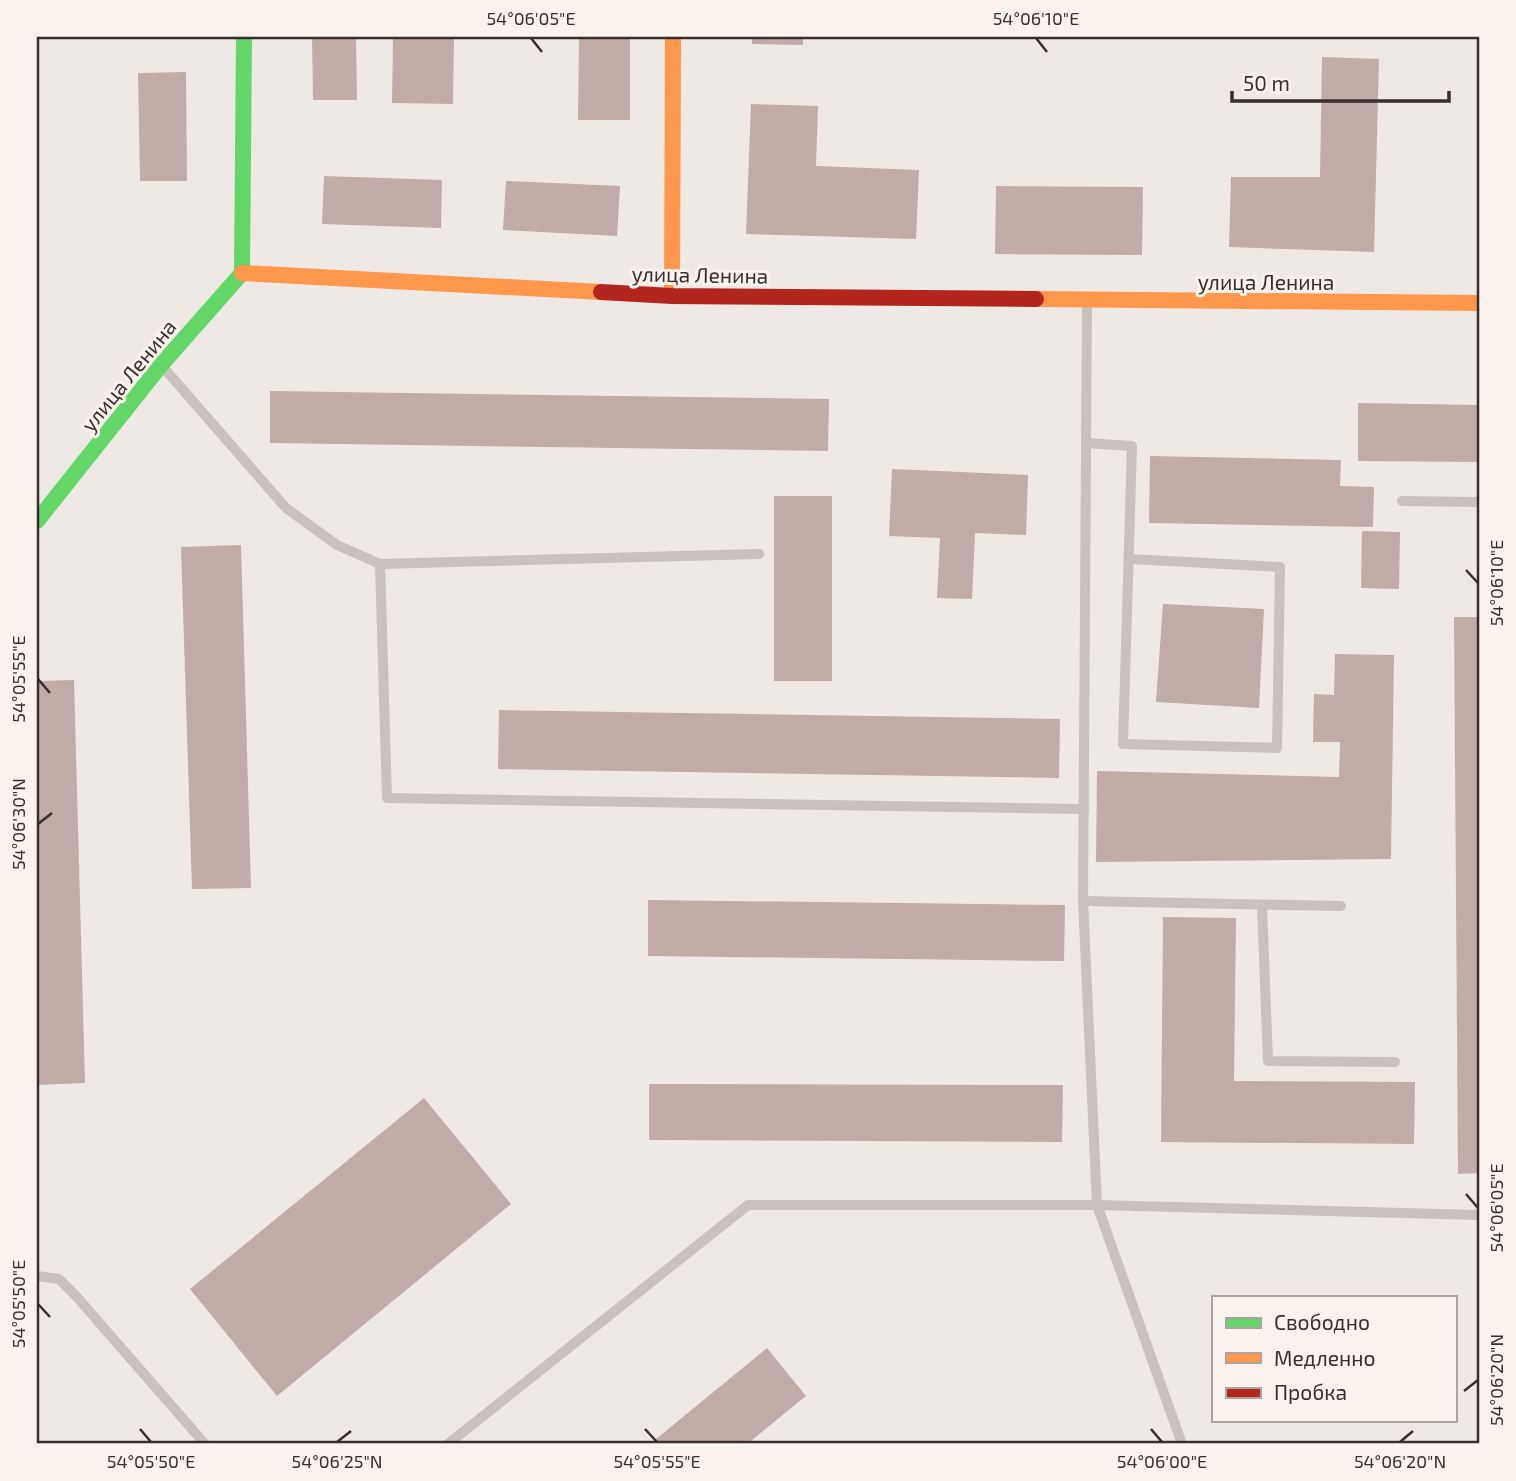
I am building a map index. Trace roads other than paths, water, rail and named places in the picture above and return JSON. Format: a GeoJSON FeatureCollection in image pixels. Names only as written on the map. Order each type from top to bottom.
{"type":"FeatureCollection","features":[{"type":"Feature","properties":{"kind":"main road"},"geometry":{"type":"LineString","coordinates":[[242,273],[244,37]]}},
{"type":"Feature","properties":{"kind":"main road"},"geometry":{"type":"LineString","coordinates":[[672,296],[673,37]]}},
{"type":"Feature","properties":{"kind":"main road","name":"улица Ленина"},"geometry":{"type":"LineString","coordinates":[[37,521],[161,365],[242,273],[672,296],[1479,303]]}},
{"type":"Feature","properties":{"kind":"lane"},"geometry":{"type":"LineString","coordinates":[[1087,300],[1083,901],[1097,1205],[1182,1444]]}},
{"type":"Feature","properties":{"kind":"lane"},"geometry":{"type":"LineString","coordinates":[[161,365],[286,508],[337,545],[380,564],[759,554]]}},
{"type":"Feature","properties":{"kind":"lane"},"geometry":{"type":"LineString","coordinates":[[1086,443],[1132,446],[1123,744],[1277,748],[1280,568],[1130,559]]}},
{"type":"Feature","properties":{"kind":"lane"},"geometry":{"type":"LineString","coordinates":[[1402,501],[1479,502]]}},
{"type":"Feature","properties":{"kind":"lane"},"geometry":{"type":"LineString","coordinates":[[380,564],[387,799],[1084,809]]}},
{"type":"Feature","properties":{"kind":"lane"},"geometry":{"type":"LineString","coordinates":[[1083,901],[1341,906]]}},
{"type":"Feature","properties":{"kind":"lane"},"geometry":{"type":"LineString","coordinates":[[1262,906],[1268,1061],[1395,1062]]}},
{"type":"Feature","properties":{"kind":"lane"},"geometry":{"type":"LineString","coordinates":[[448,1444],[748,1205],[1097,1205],[1479,1215]]}},
{"type":"Feature","properties":{"kind":"lane"},"geometry":{"type":"LineString","coordinates":[[37,1276],[59,1279],[76,1296],[205,1444]]}}]}
